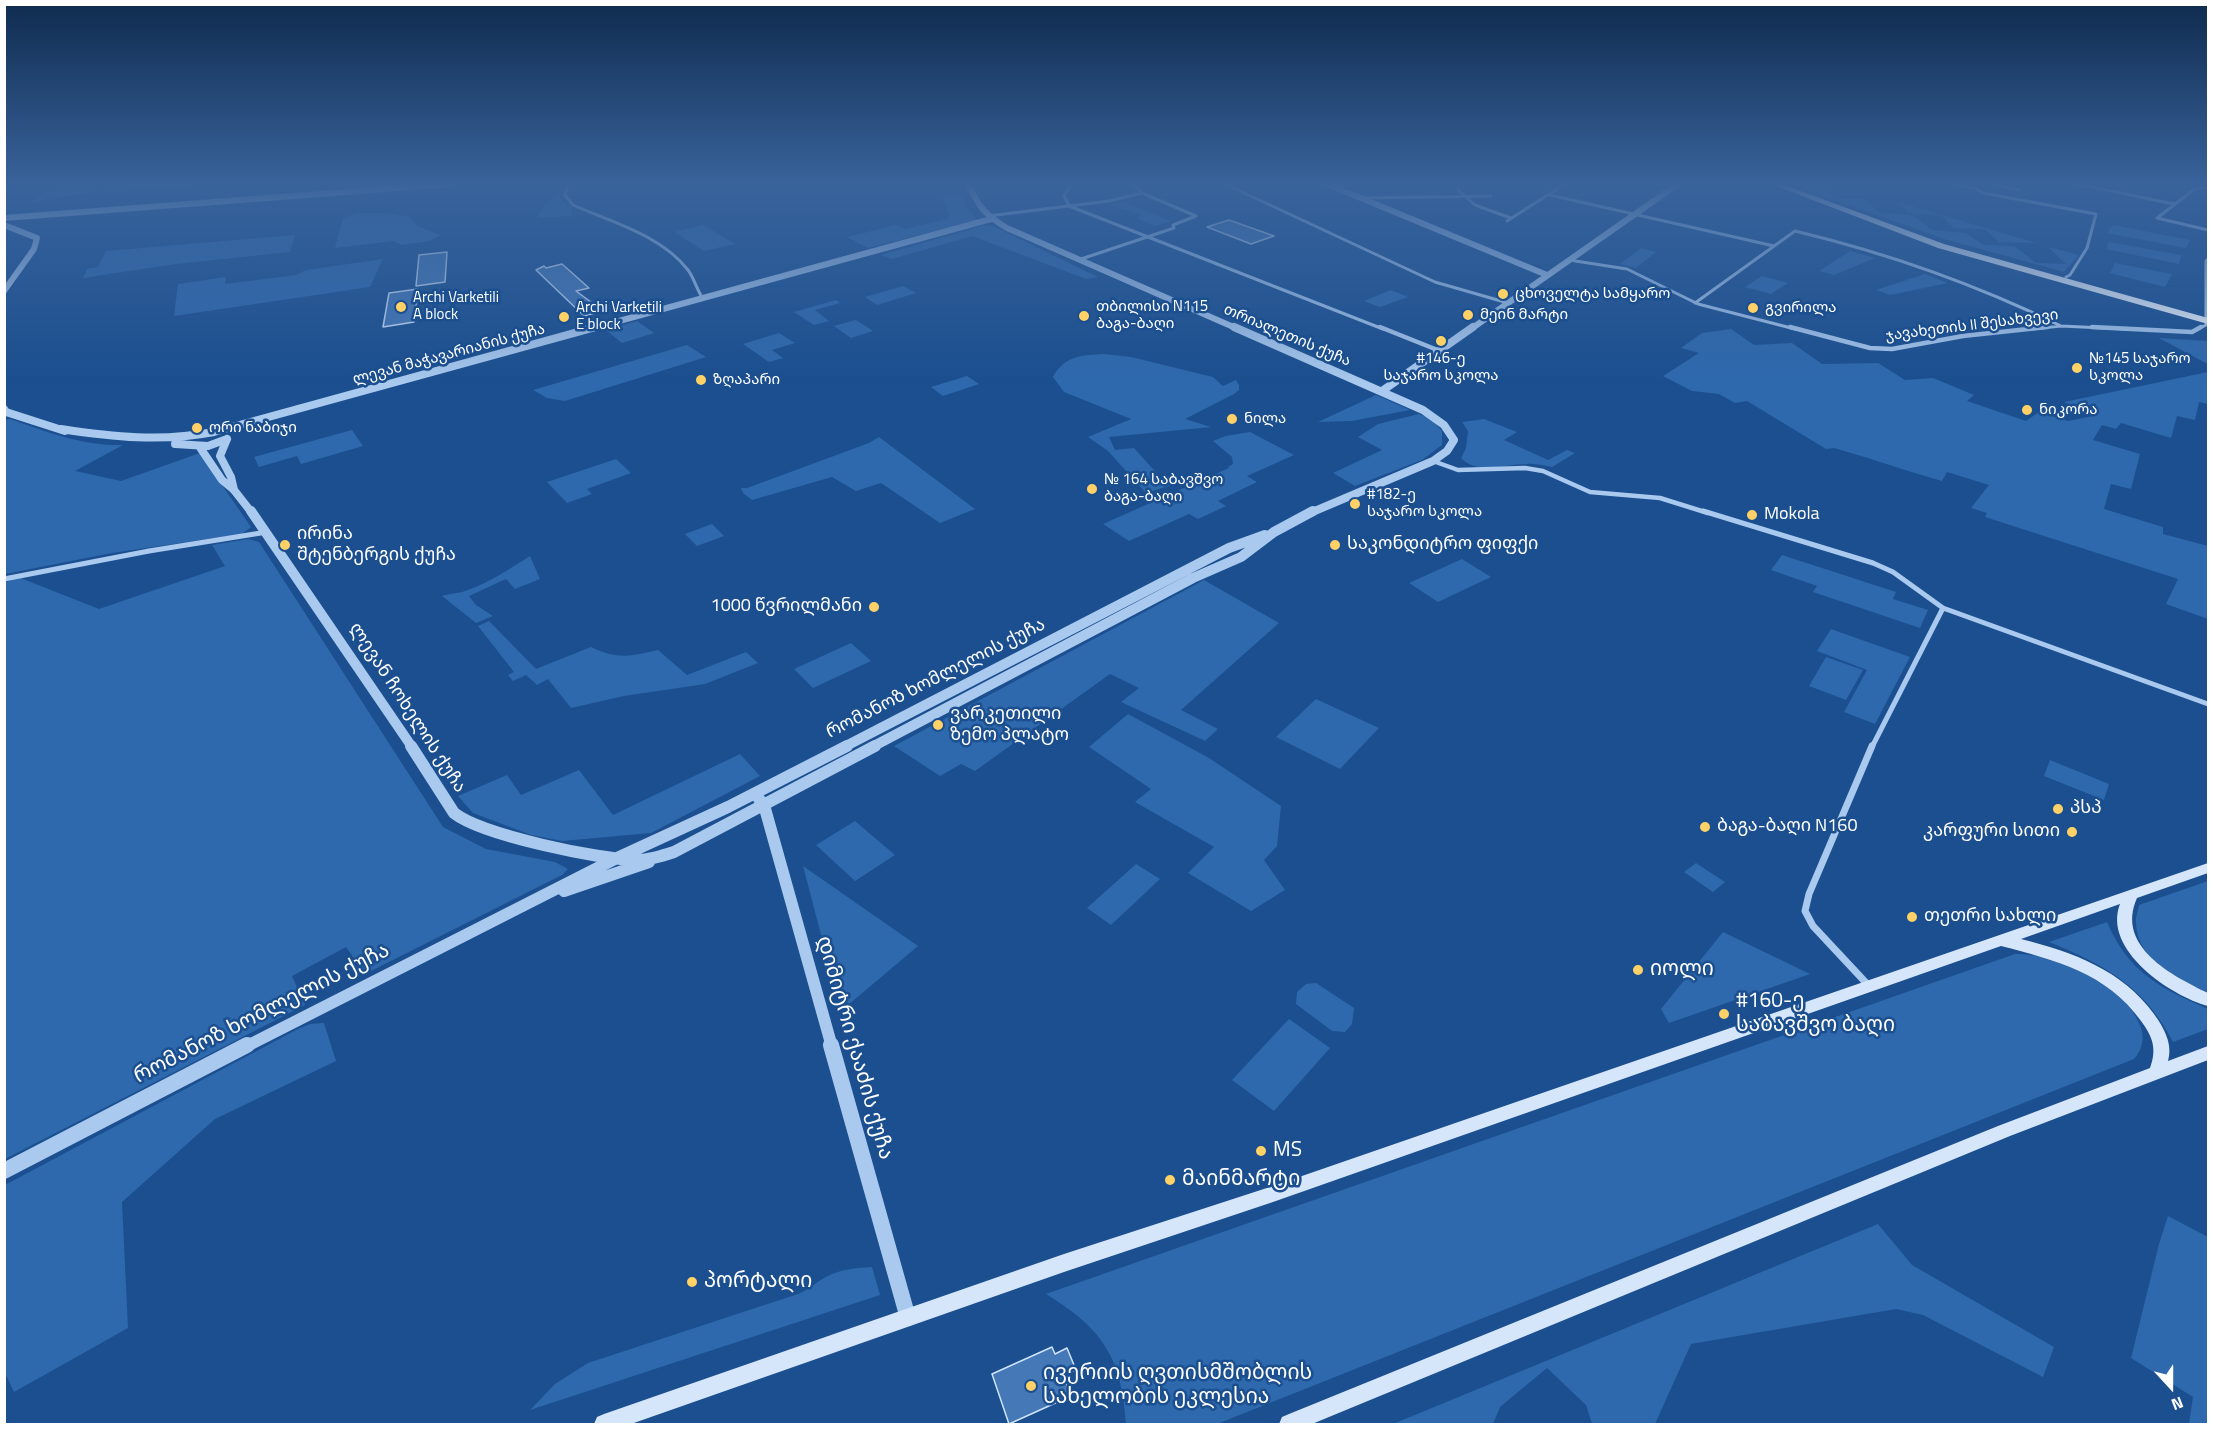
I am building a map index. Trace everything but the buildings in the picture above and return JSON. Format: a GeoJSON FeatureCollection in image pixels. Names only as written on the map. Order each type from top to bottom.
{"type":"FeatureCollection","features":[{"type":"Feature","properties":{"kind":"main road"},"geometry":{"type":"LineString","coordinates":[[1958,251],[2207,318]]}},
{"type":"Feature","properties":{"kind":"main road"},"geometry":{"type":"LineString","coordinates":[[1976,251],[2207,318]]}},
{"type":"Feature","properties":{"kind":"main road"},"geometry":{"type":"LineString","coordinates":[[604,1425],[2208,868]]}},
{"type":"Feature","properties":{"kind":"main road"},"geometry":{"type":"LineString","coordinates":[[2132,894],[2125,912],[2126,927],[2139,954],[2148,965],[2168,981],[2208,1000]]}},
{"type":"Feature","properties":{"kind":"main road"},"geometry":{"type":"LineString","coordinates":[[2001,941],[2066,957],[2105,976],[2123,990],[2138,1004],[2160,1037],[2162,1051],[2156,1073]]}},
{"type":"Feature","properties":{"kind":"main road"},"geometry":{"type":"LineString","coordinates":[[1289,1425],[1962,1148],[2208,1053]]}},
{"type":"Feature","properties":{"kind":"street"},"geometry":{"type":"LineString","coordinates":[[4,291],[33,251]]}},
{"type":"Feature","properties":{"kind":"street"},"geometry":{"type":"LineString","coordinates":[[665,251],[689,272],[693,286],[703,299]]}},
{"type":"Feature","properties":{"kind":"street","name":"ლევან მაჭავარიანის ქუჩა"},"geometry":{"type":"LineString","coordinates":[[61,429],[140,439],[171,439],[211,433],[331,402],[874,251]]}},
{"type":"Feature","properties":{"kind":"street","name":"თრიალეთის ქუჩა"},"geometry":{"type":"LineString","coordinates":[[1057,251],[1382,391]]}},
{"type":"Feature","properties":{"kind":"street"},"geometry":{"type":"LineString","coordinates":[[1077,260],[1105,251]]}},
{"type":"Feature","properties":{"kind":"street"},"geometry":{"type":"LineString","coordinates":[[1181,251],[1440,351]]}},
{"type":"Feature","properties":{"kind":"street"},"geometry":{"type":"LineString","coordinates":[[1368,251],[1450,288],[1508,303]]}},
{"type":"Feature","properties":{"kind":"street"},"geometry":{"type":"LineString","coordinates":[[1488,251],[1547,275]]}},
{"type":"Feature","properties":{"kind":"street"},"geometry":{"type":"LineString","coordinates":[[1382,391],[1583,251]]}},
{"type":"Feature","properties":{"kind":"street"},"geometry":{"type":"LineString","coordinates":[[1695,303],[1768,251]]}},
{"type":"Feature","properties":{"kind":"street"},"geometry":{"type":"LineString","coordinates":[[1877,251],[1998,296],[2061,326]]}},
{"type":"Feature","properties":{"kind":"street"},"geometry":{"type":"LineString","coordinates":[[2066,277],[2070,275],[2085,251]]}},
{"type":"Feature","properties":{"kind":"street"},"geometry":{"type":"LineString","coordinates":[[2207,318],[2206,261],[2208,259]]}},
{"type":"Feature","properties":{"kind":"street","name":"ჯავახეთის II შესახვევი"},"geometry":{"type":"LineString","coordinates":[[1569,260],[1640,273],[1695,303],[1875,349],[1892,349],[1963,336],[2061,326],[2182,332],[2200,329],[2206,325],[2207,318]]}},
{"type":"Feature","properties":{"kind":"street","name":"რომანოზ ხომლელის ქუჩა"},"geometry":{"type":"LineString","coordinates":[[541,898],[595,882],[661,857],[759,799],[1240,556],[1274,532],[1344,497],[1433,461],[1447,451],[1454,440],[1450,428],[1440,419],[1382,391]]}},
{"type":"Feature","properties":{"kind":"street","name":"ლევან მაჭავარიანის ქუჩა"},"geometry":{"type":"LineString","coordinates":[[61,429],[92,440],[214,445],[248,427],[331,402]]}},
{"type":"Feature","properties":{"kind":"street"},"geometry":{"type":"LineString","coordinates":[[5,411],[61,429]]}},
{"type":"Feature","properties":{"kind":"street"},"geometry":{"type":"LineString","coordinates":[[197,445],[196,440],[211,433],[227,433],[228,438]]}},
{"type":"Feature","properties":{"kind":"street","name":"ლევან ჩოხელის ქუჩა"},"geometry":{"type":"LineString","coordinates":[[228,438],[220,456],[231,477],[234,490]]}},
{"type":"Feature","properties":{"kind":"street","name":"ლევან ჩოხელის ქუჩა"},"geometry":{"type":"LineString","coordinates":[[197,445],[222,480],[234,490],[267,532],[413,748],[454,813],[463,820],[506,834],[615,859]]}},
{"type":"Feature","properties":{"kind":"street"},"geometry":{"type":"LineString","coordinates":[[1433,461],[1458,470],[1525,468],[1543,471],[1590,492],[1660,498],[1873,563],[1893,572],[1943,608],[2208,704]]}},
{"type":"Feature","properties":{"kind":"street"},"geometry":{"type":"LineString","coordinates":[[4,579],[138,553],[267,532]]}},
{"type":"Feature","properties":{"kind":"street"},"geometry":{"type":"LineString","coordinates":[[1869,987],[1813,926],[1805,912],[1809,894],[1865,760],[1943,608]]}},
{"type":"Feature","properties":{"kind":"street","name":"რომანოზ ხომლელის ქუჩა"},"geometry":{"type":"LineString","coordinates":[[4,1171],[417,958],[615,859],[759,799]]}},
{"type":"Feature","properties":{"kind":"street","name":"დიმიტრი ქააძის ქუჩა"},"geometry":{"type":"LineString","coordinates":[[759,799],[908,1318]]}},
{"type":"Feature","properties":{"kind":"street","name":"რომანოზ ხომლელის ქუჩა"},"geometry":{"type":"LineString","coordinates":[[615,859],[661,857]]}},
{"type":"Feature","properties":{"kind":"street"},"geometry":{"type":"LineString","coordinates":[[595,882],[609,869],[615,859]]}},
{"type":"Feature","properties":{"kind":"shaded area"},"geometry":{"type":"Polygon","coordinates":[[[106,251],[290,251],[83,278],[87,269],[98,267],[106,251]]]}},
{"type":"Feature","properties":{"kind":"shaded area"},"geometry":{"type":"Polygon","coordinates":[[[896,251],[921,251],[892,259],[881,255],[896,251]]]}},
{"type":"Feature","properties":{"kind":"shaded area"},"geometry":{"type":"Polygon","coordinates":[[[1011,251],[1044,251],[1098,277],[1086,279],[1011,251]]]}},
{"type":"Feature","properties":{"kind":"shaded area"},"geometry":{"type":"Polygon","coordinates":[[[1637,251],[1656,252],[1636,268],[1620,264],[1637,251]]]}},
{"type":"Feature","properties":{"kind":"shaded area"},"geometry":{"type":"Polygon","coordinates":[[[1850,251],[1875,258],[1834,275],[1819,271],[1850,251]]]}},
{"type":"Feature","properties":{"kind":"shaded area"},"geometry":{"type":"Polygon","coordinates":[[[1986,251],[2020,251],[2036,263],[2066,264],[2052,251],[2079,255],[2064,272],[1986,251]]]}},
{"type":"Feature","properties":{"kind":"shaded area"},"geometry":{"type":"Polygon","coordinates":[[[2114,251],[2157,251],[2181,255],[2179,264],[2114,251]]]}},
{"type":"Feature","properties":{"kind":"shaded area"},"geometry":{"type":"Polygon","coordinates":[[[383,259],[370,287],[174,316],[178,284],[226,277],[225,284],[296,275],[306,270],[383,259]]]}},
{"type":"Feature","properties":{"kind":"shaded area"},"geometry":{"type":"Polygon","coordinates":[[[2115,263],[2172,274],[2165,287],[2110,273],[2115,263]]]}},
{"type":"Feature","properties":{"kind":"shaded area"},"geometry":{"type":"Polygon","coordinates":[[[1925,274],[1948,283],[1890,295],[1876,290],[1925,274]]]}},
{"type":"Feature","properties":{"kind":"shaded area"},"geometry":{"type":"Polygon","coordinates":[[[1762,276],[1788,283],[1771,294],[1745,287],[1762,276]]]}},
{"type":"Feature","properties":{"kind":"shaded area"},"geometry":{"type":"Polygon","coordinates":[[[903,286],[916,293],[877,305],[865,297],[903,286]]]}},
{"type":"Feature","properties":{"kind":"shaded area"},"geometry":{"type":"Polygon","coordinates":[[[1391,290],[1408,297],[1380,307],[1364,301],[1391,290]]]}},
{"type":"Feature","properties":{"kind":"shaded area"},"geometry":{"type":"Polygon","coordinates":[[[836,300],[840,303],[815,310],[829,321],[814,325],[794,312],[836,300]]]}},
{"type":"Feature","properties":{"kind":"shaded area"},"geometry":{"type":"Polygon","coordinates":[[[856,320],[873,331],[851,338],[834,326],[856,320]]]}},
{"type":"Feature","properties":{"kind":"shaded area"},"geometry":{"type":"Polygon","coordinates":[[[637,321],[654,333],[622,343],[606,330],[637,321]]]}},
{"type":"Feature","properties":{"kind":"shaded area"},"geometry":{"type":"Polygon","coordinates":[[[1731,329],[1754,345],[1792,343],[1822,364],[1878,363],[1905,380],[1933,378],[1974,395],[1967,401],[2026,421],[2039,412],[2068,421],[2093,416],[2064,402],[2208,372],[2208,404],[2199,402],[2195,420],[2177,416],[2171,438],[2121,423],[2116,429],[2102,425],[2093,440],[2140,454],[2131,489],[2111,484],[2104,509],[2163,527],[2163,534],[2208,546],[2208,619],[2166,604],[2178,579],[1985,517],[1987,513],[1971,508],[1989,485],[1947,472],[1942,481],[1834,448],[1826,449],[1747,401],[1735,403],[1719,394],[1692,391],[1663,376],[1699,353],[1681,348],[1702,333],[1731,329]]]}},
{"type":"Feature","properties":{"kind":"shaded area"},"geometry":{"type":"Polygon","coordinates":[[[779,333],[795,343],[772,350],[783,358],[769,362],[743,344],[779,333]]]}},
{"type":"Feature","properties":{"kind":"shaded area"},"geometry":{"type":"Polygon","coordinates":[[[2159,338],[2208,341],[2208,364],[2204,362],[2159,338]]]}},
{"type":"Feature","properties":{"kind":"shaded area"},"geometry":{"type":"Polygon","coordinates":[[[687,345],[706,357],[565,401],[547,398],[533,390],[687,345]]]}},
{"type":"Feature","properties":{"kind":"shaded area"},"geometry":{"type":"Polygon","coordinates":[[[1104,354],[1131,357],[1213,377],[1223,386],[1236,380],[1239,385],[1239,390],[1234,394],[1185,419],[1211,427],[1109,437],[1115,450],[1134,448],[1163,480],[1172,485],[1146,493],[1108,451],[1088,437],[1131,419],[1064,392],[1053,377],[1057,370],[1074,358],[1104,354]]]}},
{"type":"Feature","properties":{"kind":"shaded area"},"geometry":{"type":"Polygon","coordinates":[[[967,376],[979,384],[943,396],[931,387],[967,376]]]}},
{"type":"Feature","properties":{"kind":"shaded area"},"geometry":{"type":"Polygon","coordinates":[[[1376,395],[1410,410],[1352,421],[1318,422],[1376,395]]]}},
{"type":"Feature","properties":{"kind":"shaded area"},"geometry":{"type":"Polygon","coordinates":[[[1419,414],[1431,419],[1442,431],[1442,445],[1422,460],[1355,486],[1333,473],[1382,450],[1358,437],[1378,424],[1419,414]]]}},
{"type":"Feature","properties":{"kind":"shaded area"},"geometry":{"type":"Polygon","coordinates":[[[10,419],[79,441],[123,445],[75,471],[121,481],[200,453],[251,527],[242,534],[112,553],[5,574],[4,420],[10,419]]]}},
{"type":"Feature","properties":{"kind":"shaded area"},"geometry":{"type":"Polygon","coordinates":[[[1484,419],[1517,432],[1504,440],[1548,460],[1567,450],[1575,453],[1552,467],[1536,464],[1475,466],[1461,458],[1466,448],[1468,431],[1462,422],[1484,419]]]}},
{"type":"Feature","properties":{"kind":"shaded area"},"geometry":{"type":"Polygon","coordinates":[[[352,430],[363,446],[301,464],[297,456],[259,467],[254,457],[352,430]]]}},
{"type":"Feature","properties":{"kind":"shaded area"},"geometry":{"type":"Polygon","coordinates":[[[1250,432],[1294,455],[1247,476],[1257,482],[1218,501],[1226,506],[1198,519],[1189,514],[1129,541],[1103,524],[1229,468],[1233,464],[1232,457],[1213,441],[1250,432]]]}},
{"type":"Feature","properties":{"kind":"shaded area"},"geometry":{"type":"Polygon","coordinates":[[[879,437],[975,509],[940,523],[881,483],[856,491],[832,477],[752,500],[743,493],[741,488],[747,488],[869,443],[879,437]]]}},
{"type":"Feature","properties":{"kind":"shaded area"},"geometry":{"type":"Polygon","coordinates":[[[616,459],[631,473],[587,489],[592,494],[567,503],[547,482],[616,459]]]}},
{"type":"Feature","properties":{"kind":"shaded area"},"geometry":{"type":"Polygon","coordinates":[[[712,524],[724,536],[697,546],[685,534],[712,524]]]}},
{"type":"Feature","properties":{"kind":"shaded area"},"geometry":{"type":"Polygon","coordinates":[[[248,539],[259,542],[443,827],[486,849],[555,862],[568,869],[562,875],[365,974],[346,947],[292,976],[305,1005],[5,1159],[5,582],[18,577],[99,609],[225,566],[212,545],[248,539]]]}},
{"type":"Feature","properties":{"kind":"shaded area"},"geometry":{"type":"Polygon","coordinates":[[[1782,555],[1896,592],[1893,599],[1928,610],[1920,628],[1813,592],[1817,586],[1771,570],[1782,555]]]}},
{"type":"Feature","properties":{"kind":"shaded area"},"geometry":{"type":"Polygon","coordinates":[[[530,556],[540,579],[515,589],[506,579],[469,596],[476,605],[493,616],[476,623],[442,596],[462,592],[482,584],[530,556]]]}},
{"type":"Feature","properties":{"kind":"shaded area"},"geometry":{"type":"Polygon","coordinates":[[[1462,559],[1491,577],[1438,602],[1409,583],[1462,559]]]}},
{"type":"Feature","properties":{"kind":"shaded area"},"geometry":{"type":"Polygon","coordinates":[[[1204,580],[1279,623],[1181,710],[1218,729],[1205,741],[1121,702],[1139,688],[1110,674],[975,771],[961,764],[940,776],[894,746],[1204,580]]]}},
{"type":"Feature","properties":{"kind":"shaded area"},"geometry":{"type":"Polygon","coordinates":[[[489,621],[536,669],[591,647],[609,654],[624,656],[658,650],[687,675],[746,652],[758,663],[705,684],[624,696],[571,708],[548,679],[537,685],[526,675],[513,681],[508,675],[514,672],[478,626],[489,621]]]}},
{"type":"Feature","properties":{"kind":"shaded area"},"geometry":{"type":"Polygon","coordinates":[[[1831,629],[1910,657],[1875,724],[1844,712],[1867,670],[1817,651],[1831,629]]]}},
{"type":"Feature","properties":{"kind":"shaded area"},"geometry":{"type":"Polygon","coordinates":[[[851,643],[871,661],[813,688],[794,669],[851,643]]]}},
{"type":"Feature","properties":{"kind":"shaded area"},"geometry":{"type":"Polygon","coordinates":[[[1826,657],[1863,670],[1846,700],[1809,686],[1826,657]]]}},
{"type":"Feature","properties":{"kind":"shaded area"},"geometry":{"type":"Polygon","coordinates":[[[1316,699],[1379,728],[1340,769],[1276,737],[1316,699]]]}},
{"type":"Feature","properties":{"kind":"shaded area"},"geometry":{"type":"Polygon","coordinates":[[[1128,714],[1209,758],[1281,806],[1277,846],[1264,860],[1285,890],[1251,911],[1188,873],[1214,847],[1135,802],[1151,789],[1089,747],[1128,714]]]}},
{"type":"Feature","properties":{"kind":"shaded area"},"geometry":{"type":"Polygon","coordinates":[[[740,754],[760,776],[651,833],[562,841],[531,835],[473,813],[458,796],[507,775],[521,795],[579,770],[613,815],[740,754]]]}},
{"type":"Feature","properties":{"kind":"shaded area"},"geometry":{"type":"Polygon","coordinates":[[[2050,760],[2109,784],[2104,800],[2044,776],[2050,760]]]}},
{"type":"Feature","properties":{"kind":"shaded area"},"geometry":{"type":"Polygon","coordinates":[[[855,821],[895,855],[855,881],[816,845],[855,821]]]}},
{"type":"Feature","properties":{"kind":"shaded area"},"geometry":{"type":"Polygon","coordinates":[[[1696,863],[1725,882],[1713,892],[1684,872],[1696,863]]]}},
{"type":"Feature","properties":{"kind":"shaded area"},"geometry":{"type":"Polygon","coordinates":[[[1136,864],[1160,879],[1111,925],[1087,908],[1136,864]]]}},
{"type":"Feature","properties":{"kind":"shaded area"},"geometry":{"type":"Polygon","coordinates":[[[803,866],[918,946],[841,1011],[803,866]]]}},
{"type":"Feature","properties":{"kind":"shaded area"},"geometry":{"type":"Polygon","coordinates":[[[2208,881],[2208,992],[2173,976],[2152,959],[2138,937],[2136,922],[2139,905],[2208,881]]]}},
{"type":"Feature","properties":{"kind":"shaded area"},"geometry":{"type":"Polygon","coordinates":[[[2107,922],[2125,954],[2148,977],[2175,994],[2208,1009],[2208,1029],[2173,1042],[2162,1023],[2136,992],[2088,959],[2049,942],[2107,922]]]}},
{"type":"Feature","properties":{"kind":"shaded area"},"geometry":{"type":"Polygon","coordinates":[[[1723,932],[1810,974],[1669,1023],[1661,1009],[1723,932]]]}},
{"type":"Feature","properties":{"kind":"shaded area"},"geometry":{"type":"Polygon","coordinates":[[[2015,954],[2033,955],[2070,965],[2088,973],[2119,995],[2131,1009],[2142,1030],[2142,1043],[2134,1059],[1217,1424],[1126,1424],[1120,1381],[1106,1347],[1082,1320],[1046,1294],[2015,954]]]}},
{"type":"Feature","properties":{"kind":"shaded area"},"geometry":{"type":"Polygon","coordinates":[[[1316,983],[1354,1008],[1352,1024],[1345,1032],[1332,1031],[1296,1004],[1297,992],[1306,984],[1316,983]]]}},
{"type":"Feature","properties":{"kind":"shaded area"},"geometry":{"type":"Polygon","coordinates":[[[1289,1019],[1330,1048],[1274,1111],[1232,1080],[1289,1019]]]}},
{"type":"Feature","properties":{"kind":"shaded area"},"geometry":{"type":"Polygon","coordinates":[[[324,1023],[336,1061],[215,1119],[122,1202],[128,1328],[14,1392],[5,1373],[5,1185],[298,1029],[310,1024],[324,1023]]]}},
{"type":"Feature","properties":{"kind":"shaded area"},"geometry":{"type":"Polygon","coordinates":[[[2168,1216],[2208,1237],[2208,1424],[2189,1424],[2193,1397],[2131,1358],[2168,1216]]]}},
{"type":"Feature","properties":{"kind":"shaded area"},"geometry":{"type":"Polygon","coordinates":[[[1878,1224],[1912,1265],[2054,1347],[2043,1377],[1923,1315],[1896,1309],[1691,1344],[1655,1424],[1592,1424],[1586,1405],[1547,1368],[1500,1407],[1493,1424],[1393,1424],[1878,1224]]]}},
{"type":"Feature","properties":{"kind":"shaded area"},"geometry":{"type":"Polygon","coordinates":[[[872,1267],[880,1295],[530,1410],[555,1384],[588,1363],[798,1294],[837,1272],[872,1267]]]}},
{"type":"Feature","properties":{"kind":"place","name":"ცხოველტა სამყარო"},"geometry":{"type":"Point","coordinates":[1503,294]}},
{"type":"Feature","properties":{"kind":"place","name":"Archi Varketili A block"},"geometry":{"type":"Point","coordinates":[401,307]}},
{"type":"Feature","properties":{"kind":"place","name":"გვირილა"},"geometry":{"type":"Point","coordinates":[1753,308]}},
{"type":"Feature","properties":{"kind":"place","name":"მეინ მარტი"},"geometry":{"type":"Point","coordinates":[1468,315]}},
{"type":"Feature","properties":{"kind":"place","name":"თბილისი N115 ბაგა-ბაღი"},"geometry":{"type":"Point","coordinates":[1084,316]}},
{"type":"Feature","properties":{"kind":"place","name":"Archi Varketili E block"},"geometry":{"type":"Point","coordinates":[564,317]}},
{"type":"Feature","properties":{"kind":"place","name":"#146-ე საჯარო სკოლა"},"geometry":{"type":"Point","coordinates":[1441,341]}},
{"type":"Feature","properties":{"kind":"place","name":"№145 საჯარო სკოლა"},"geometry":{"type":"Point","coordinates":[2077,368]}},
{"type":"Feature","properties":{"kind":"place","name":"ზღაპარი"},"geometry":{"type":"Point","coordinates":[701,380]}},
{"type":"Feature","properties":{"kind":"place","name":"ნიკორა"},"geometry":{"type":"Point","coordinates":[2027,410]}},
{"type":"Feature","properties":{"kind":"place","name":"ნილა"},"geometry":{"type":"Point","coordinates":[1232,419]}},
{"type":"Feature","properties":{"kind":"place","name":"ორი ნაბიჯი"},"geometry":{"type":"Point","coordinates":[197,428]}},
{"type":"Feature","properties":{"kind":"place","name":"№ 164 საბავშვო ბაგა-ბაღი"},"geometry":{"type":"Point","coordinates":[1092,489]}},
{"type":"Feature","properties":{"kind":"place","name":"#182-ე საჯარო სკოლა"},"geometry":{"type":"Point","coordinates":[1355,504]}},
{"type":"Feature","properties":{"kind":"place","name":"Mokola"},"geometry":{"type":"Point","coordinates":[1752,515]}},
{"type":"Feature","properties":{"kind":"place","name":"ირინა შტენბერგის ქუჩა"},"geometry":{"type":"Point","coordinates":[285,545]}},
{"type":"Feature","properties":{"kind":"place","name":"საკონდიტრო ფიფქი"},"geometry":{"type":"Point","coordinates":[1335,545]}},
{"type":"Feature","properties":{"kind":"place","name":"1000 წვრილმანი"},"geometry":{"type":"Point","coordinates":[874,607]}},
{"type":"Feature","properties":{"kind":"place","name":"ვარკეთილი ზემო პლატო"},"geometry":{"type":"Point","coordinates":[938,725]}},
{"type":"Feature","properties":{"kind":"place","name":"პსპ"},"geometry":{"type":"Point","coordinates":[2058,809]}},
{"type":"Feature","properties":{"kind":"place","name":"ბაგა-ბაღი N160"},"geometry":{"type":"Point","coordinates":[1705,827]}},
{"type":"Feature","properties":{"kind":"place","name":"კარფური სითი"},"geometry":{"type":"Point","coordinates":[2072,832]}},
{"type":"Feature","properties":{"kind":"place","name":"თეთრი სახლი"},"geometry":{"type":"Point","coordinates":[1912,917]}},
{"type":"Feature","properties":{"kind":"place","name":"იოლი"},"geometry":{"type":"Point","coordinates":[1638,970]}},
{"type":"Feature","properties":{"kind":"place","name":"#160-ე საბავშვო ბაღი"},"geometry":{"type":"Point","coordinates":[1724,1014]}},
{"type":"Feature","properties":{"kind":"place","name":"MS"},"geometry":{"type":"Point","coordinates":[1261,1151]}},
{"type":"Feature","properties":{"kind":"place","name":"მაინმარტი"},"geometry":{"type":"Point","coordinates":[1170,1180]}},
{"type":"Feature","properties":{"kind":"place","name":"პორტალი"},"geometry":{"type":"Point","coordinates":[692,1282]}},
{"type":"Feature","properties":{"kind":"place","name":"ივერიის ღვთისმშობლის სახელობის ეკლესია"},"geometry":{"type":"Point","coordinates":[1031,1386]}}]}
